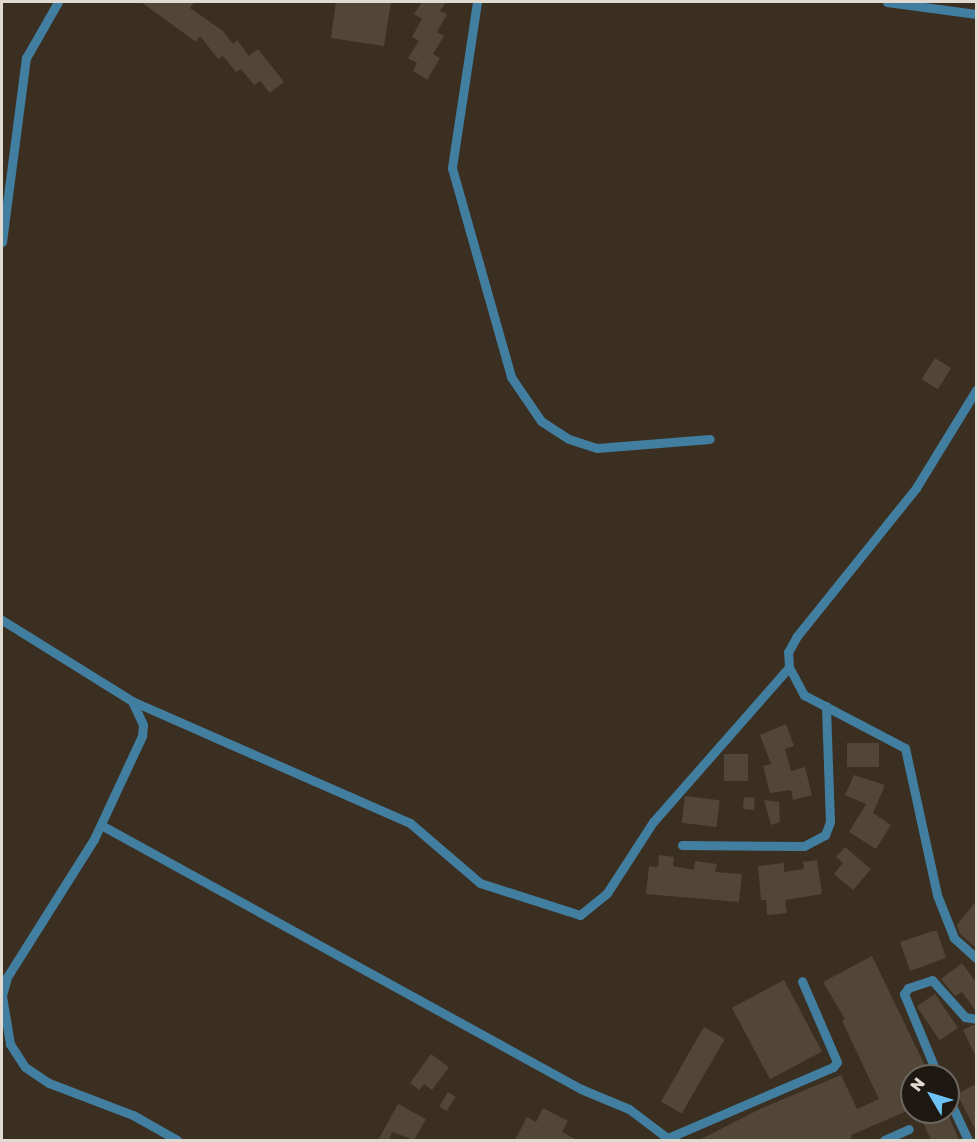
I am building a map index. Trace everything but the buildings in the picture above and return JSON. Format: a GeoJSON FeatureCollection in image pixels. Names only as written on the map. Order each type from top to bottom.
{"type":"FeatureCollection","features":[{"type":"Feature","properties":{"kind":"street"},"geometry":{"type":"LineString","coordinates":[[2,242],[26,58],[40,27],[58,2]]}},
{"type":"Feature","properties":{"kind":"street"},"geometry":{"type":"LineString","coordinates":[[477,2],[452,168],[511,377],[541,421],[578,442],[597,448],[710,439]]}},
{"type":"Feature","properties":{"kind":"street"},"geometry":{"type":"LineString","coordinates":[[887,2],[976,14]]}},
{"type":"Feature","properties":{"kind":"street"},"geometry":{"type":"LineString","coordinates":[[976,390],[916,488],[797,636],[788,652],[789,667],[804,695],[905,748],[937,895],[954,938],[976,958]]}},
{"type":"Feature","properties":{"kind":"street"},"geometry":{"type":"LineString","coordinates":[[2,620],[132,701],[410,823],[480,883],[580,915],[607,893],[653,822],[789,667]]}},
{"type":"Feature","properties":{"kind":"street"},"geometry":{"type":"LineString","coordinates":[[132,701],[140,713],[142,736],[101,825],[7,977],[2,996],[5,1026],[10,1044],[25,1067],[49,1083],[133,1115],[177,1140]]}},
{"type":"Feature","properties":{"kind":"street"},"geometry":{"type":"LineString","coordinates":[[682,845],[804,846],[825,835],[830,822],[826,706]]}},
{"type":"Feature","properties":{"kind":"street"},"geometry":{"type":"LineString","coordinates":[[101,825],[581,1089],[629,1109],[669,1139],[832,1067],[837,1062],[802,981]]}},
{"type":"Feature","properties":{"kind":"street"},"geometry":{"type":"LineString","coordinates":[[933,1064],[904,994],[908,988],[932,980],[964,1017],[976,1019]]}},
{"type":"Feature","properties":{"kind":"street"},"geometry":{"type":"LineString","coordinates":[[960,1123],[968,1140]]}},
{"type":"Feature","properties":{"kind":"street"},"geometry":{"type":"LineString","coordinates":[[884,1140],[909,1129]]}}]}
